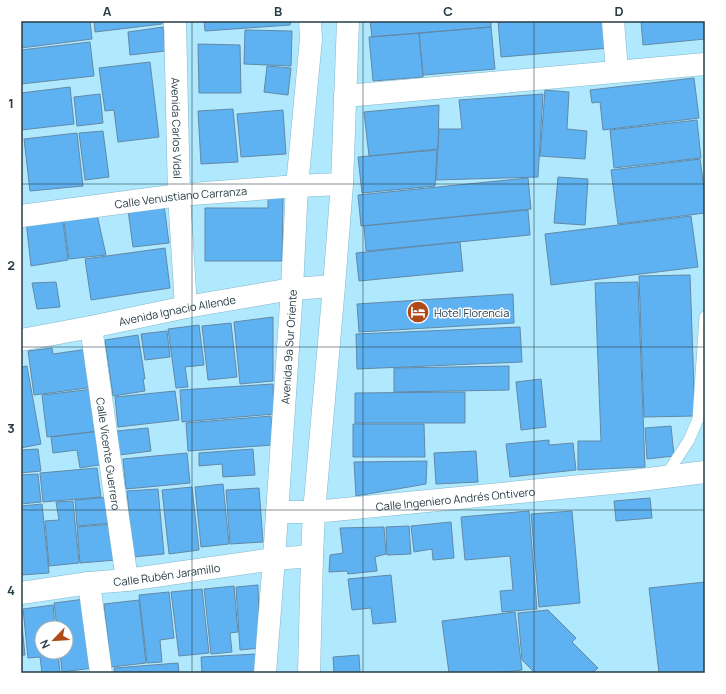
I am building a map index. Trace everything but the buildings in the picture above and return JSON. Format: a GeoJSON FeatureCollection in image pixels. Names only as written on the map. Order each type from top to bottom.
{"type":"FeatureCollection","features":[{"type":"Feature","properties":{"kind":"street","name":"Avenida Carlos Vidal"},"geometry":{"type":"LineString","coordinates":[[175,21],[179,195],[186,307]]}},
{"type":"Feature","properties":{"kind":"street","name":"Avenida 9a Sur Oriente"},"geometry":{"type":"LineString","coordinates":[[265,673],[292,290],[297,186],[311,39],[310,21]]}},
{"type":"Feature","properties":{"kind":"street"},"geometry":{"type":"LineString","coordinates":[[309,673],[314,512],[342,184],[348,21]]}},
{"type":"Feature","properties":{"kind":"street"},"geometry":{"type":"LineString","coordinates":[[613,21],[617,71]]}},
{"type":"Feature","properties":{"kind":"street"},"geometry":{"type":"LineString","coordinates":[[345,96],[705,64]]}},
{"type":"Feature","properties":{"kind":"street","name":"Calle Venustiano Carranza"},"geometry":{"type":"LineString","coordinates":[[21,216],[179,195],[342,184]]}},
{"type":"Feature","properties":{"kind":"street","name":"Avenida Ignacio Allende"},"geometry":{"type":"LineString","coordinates":[[21,340],[186,307],[292,290],[334,286]]}},
{"type":"Feature","properties":{"kind":"street","name":"Calle Vicente Guerrero"},"geometry":{"type":"LineString","coordinates":[[90,327],[127,580]]}},
{"type":"Feature","properties":{"kind":"street","name":"Calle Ingeniero Andrés Ontivero"},"geometry":{"type":"LineString","coordinates":[[277,512],[314,512],[632,482],[705,472]]}},
{"type":"Feature","properties":{"kind":"street","name":"Calle Rubén Jaramillo"},"geometry":{"type":"LineString","coordinates":[[21,593],[89,583],[127,580],[274,559],[312,556]]}},
{"type":"Feature","properties":{"kind":"street"},"geometry":{"type":"LineString","coordinates":[[89,583],[101,673]]}},
{"type":"Feature","properties":{"kind":"lane"},"geometry":{"type":"LineString","coordinates":[[665,477],[689,440],[698,419],[705,317]]}},
{"type":"Feature","properties":{"kind":"place","name":"Hotel Florencia"},"geometry":{"type":"Point","coordinates":[418,312]}}]}
